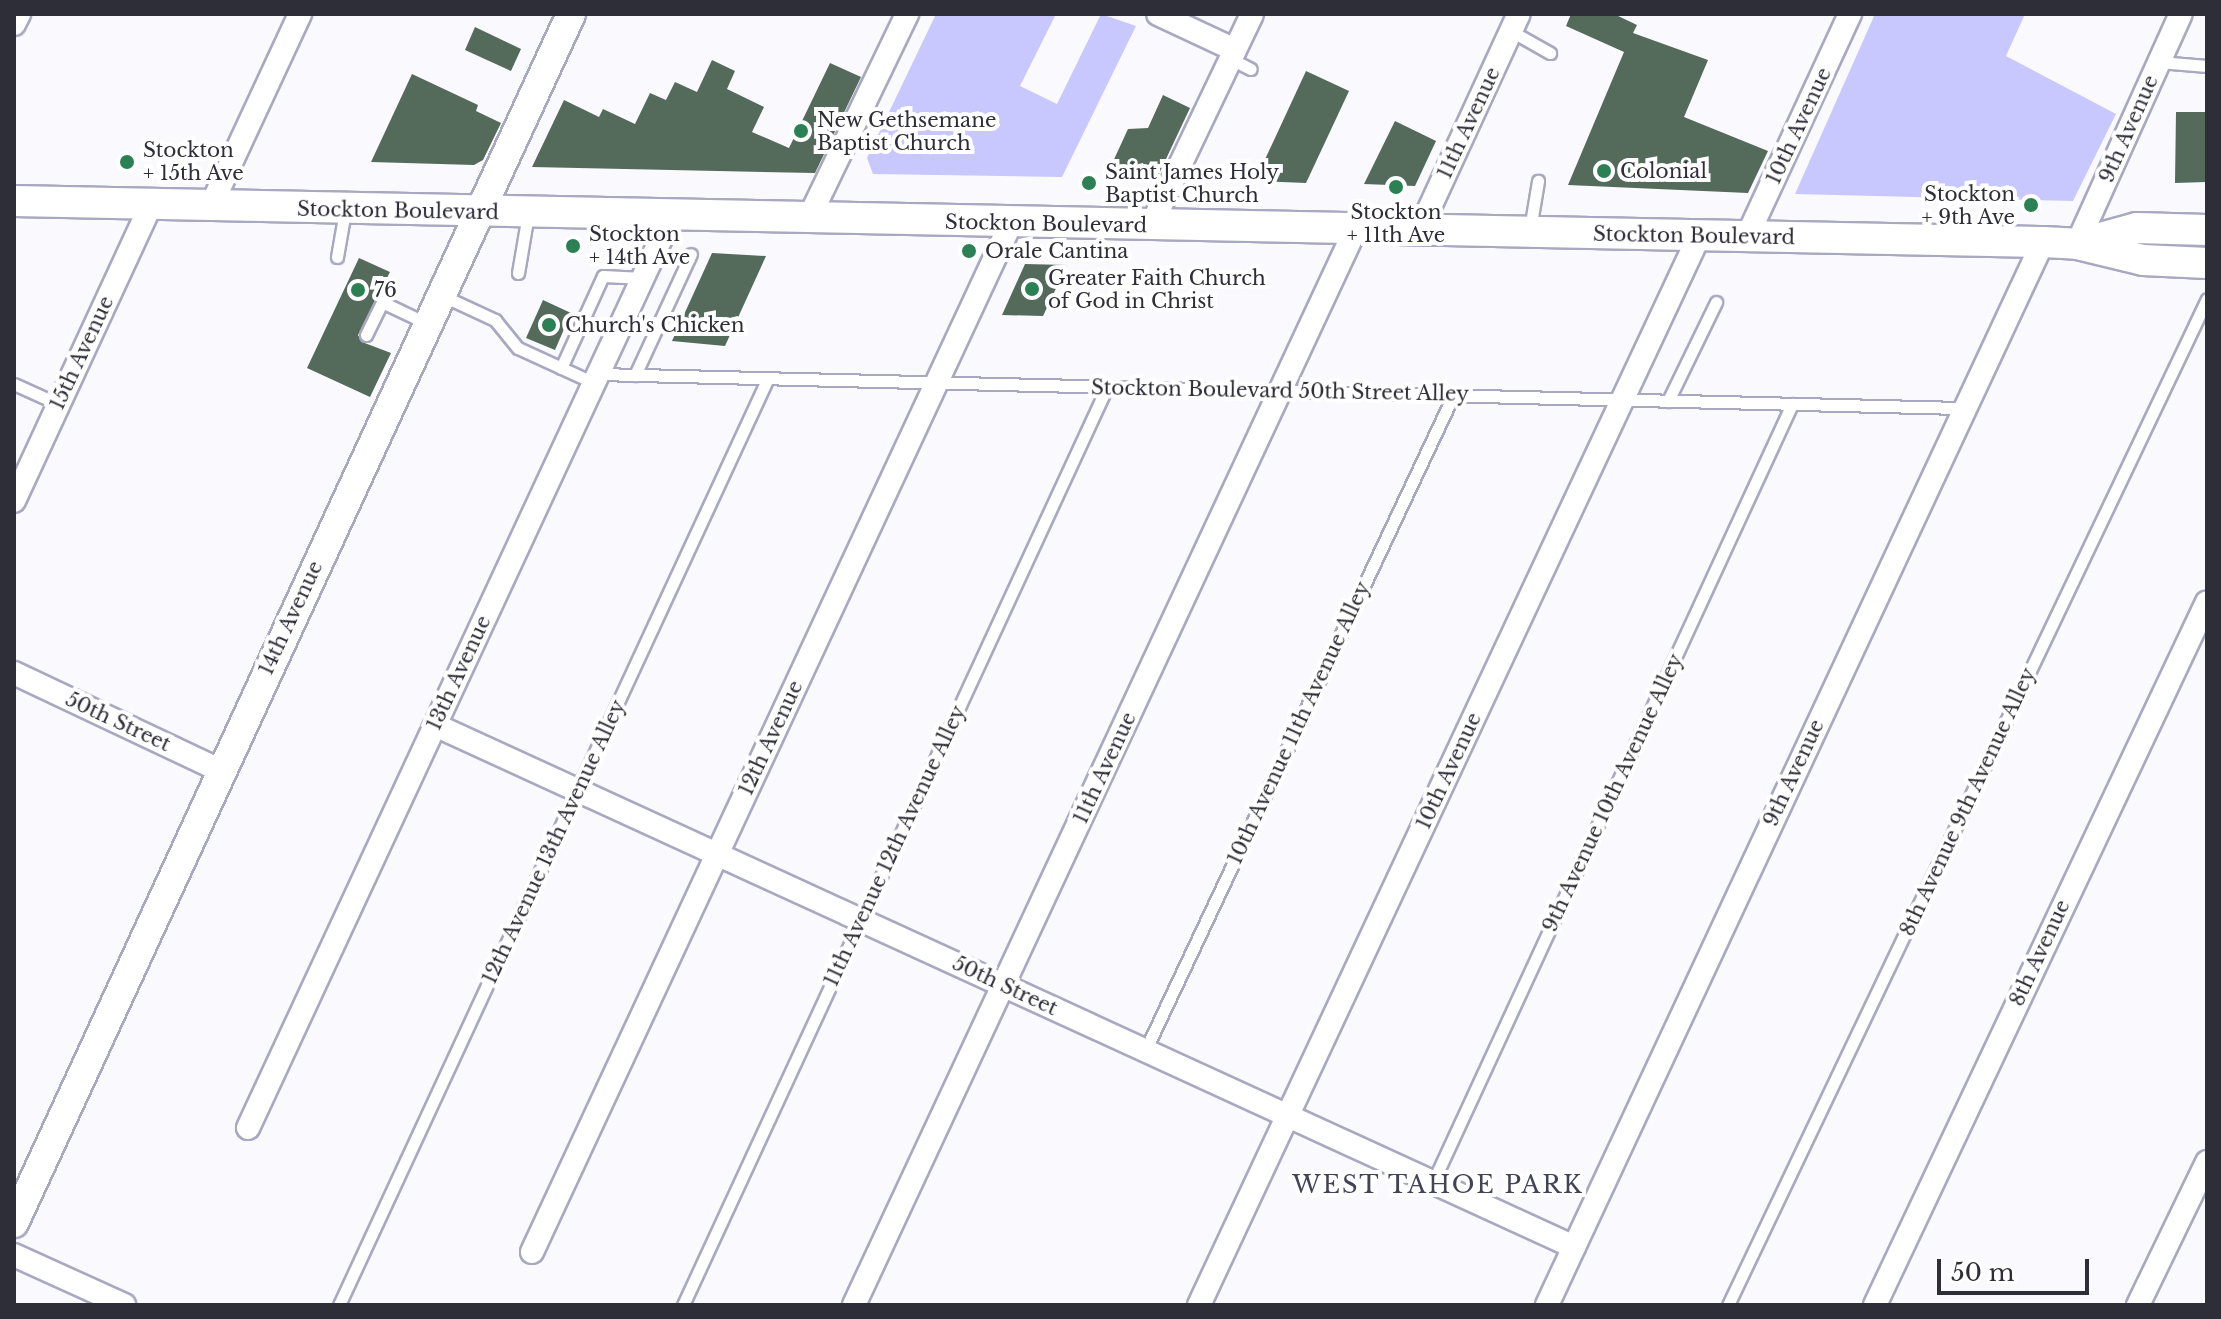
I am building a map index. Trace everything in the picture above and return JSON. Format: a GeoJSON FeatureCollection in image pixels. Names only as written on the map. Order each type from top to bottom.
{"type":"FeatureCollection","features":[{"type":"Feature","properties":{"kind":"main road","name":"Stockton Boulevard"},"geometry":{"type":"LineString","coordinates":[[14,201],[808,220],[2043,242],[2077,244],[2143,260],[2207,263]]}},
{"type":"Feature","properties":{"kind":"main road","name":"Stockton Boulevard"},"geometry":{"type":"LineString","coordinates":[[2077,244],[2137,228],[2207,230]]}},
{"type":"Feature","properties":{"kind":"street"},"geometry":{"type":"LineString","coordinates":[[14,24],[19,14]]}},
{"type":"Feature","properties":{"kind":"street"},"geometry":{"type":"LineString","coordinates":[[211,206],[300,14]]}},
{"type":"Feature","properties":{"kind":"street","name":"14th Avenue"},"geometry":{"type":"LineString","coordinates":[[16,1214],[476,213],[571,14]]}},
{"type":"Feature","properties":{"kind":"street"},"geometry":{"type":"LineString","coordinates":[[808,220],[907,14]]}},
{"type":"Feature","properties":{"kind":"street"},"geometry":{"type":"LineString","coordinates":[[1158,14],[1233,54]]}},
{"type":"Feature","properties":{"kind":"street"},"geometry":{"type":"LineString","coordinates":[[1151,226],[1252,14]]}},
{"type":"Feature","properties":{"kind":"street","name":"10th Avenue"},"geometry":{"type":"LineString","coordinates":[[1747,237],[1850,14]]}},
{"type":"Feature","properties":{"kind":"street","name":"9th Avenue"},"geometry":{"type":"LineString","coordinates":[[2077,244],[2181,14]]}},
{"type":"Feature","properties":{"kind":"street","name":"11th Avenue"},"geometry":{"type":"LineString","coordinates":[[1419,231],[1515,22]]}},
{"type":"Feature","properties":{"kind":"street","name":"15th Avenue"},"geometry":{"type":"LineString","coordinates":[[14,501],[151,205]]}},
{"type":"Feature","properties":{"kind":"street","name":"13th Avenue"},"geometry":{"type":"LineString","coordinates":[[248,1128],[671,217]]}},
{"type":"Feature","properties":{"kind":"street","name":"12th Avenue"},"geometry":{"type":"LineString","coordinates":[[532,1252],[1011,223]]}},
{"type":"Feature","properties":{"kind":"street","name":"11th Avenue"},"geometry":{"type":"LineString","coordinates":[[854,1305],[1355,230]]}},
{"type":"Feature","properties":{"kind":"street","name":"10th Avenue"},"geometry":{"type":"LineString","coordinates":[[1199,1305],[1699,236]]}},
{"type":"Feature","properties":{"kind":"street","name":"9th Avenue"},"geometry":{"type":"LineString","coordinates":[[1547,1305],[2043,242]]}},
{"type":"Feature","properties":{"kind":"street","name":"8th Avenue"},"geometry":{"type":"LineString","coordinates":[[1875,1305],[2207,602]]}},
{"type":"Feature","properties":{"kind":"street","name":"50th Street"},"geometry":{"type":"LineString","coordinates":[[14,673],[221,771]]}},
{"type":"Feature","properties":{"kind":"street","name":"50th Street"},"geometry":{"type":"LineString","coordinates":[[435,725],[1574,1247]]}},
{"type":"Feature","properties":{"kind":"street"},"geometry":{"type":"LineString","coordinates":[[2138,1305],[2207,1162]]}},
{"type":"Feature","properties":{"kind":"street"},"geometry":{"type":"LineString","coordinates":[[14,1255],[124,1305]]}},
{"type":"Feature","properties":{"kind":"lane"},"geometry":{"type":"LineString","coordinates":[[1515,22],[1550,53]]}},
{"type":"Feature","properties":{"kind":"lane"},"geometry":{"type":"LineString","coordinates":[[1233,54],[1251,69]]}},
{"type":"Feature","properties":{"kind":"lane"},"geometry":{"type":"LineString","coordinates":[[2159,62],[2207,66]]}},
{"type":"Feature","properties":{"kind":"lane"},"geometry":{"type":"LineString","coordinates":[[1530,233],[1538,181]]}},
{"type":"Feature","properties":{"kind":"lane"},"geometry":{"type":"LineString","coordinates":[[337,257],[345,210]]}},
{"type":"Feature","properties":{"kind":"lane"},"geometry":{"type":"LineString","coordinates":[[518,273],[528,214]]}},
{"type":"Feature","properties":{"kind":"lane"},"geometry":{"type":"LineString","coordinates":[[635,375],[691,254]]}},
{"type":"Feature","properties":{"kind":"lane"},"geometry":{"type":"LineString","coordinates":[[561,368],[603,276],[643,278]]}},
{"type":"Feature","properties":{"kind":"lane"},"geometry":{"type":"LineString","coordinates":[[439,294],[495,320],[518,348],[561,368],[596,379]]}},
{"type":"Feature","properties":{"kind":"lane","name":"8th Avenue 9th Avenue Alley"},"geometry":{"type":"LineString","coordinates":[[1728,1305],[2207,299]]}},
{"type":"Feature","properties":{"kind":"lane"},"geometry":{"type":"LineString","coordinates":[[366,335],[382,302],[426,323]]}},
{"type":"Feature","properties":{"kind":"lane"},"geometry":{"type":"LineString","coordinates":[[1668,401],[1716,302]]}},
{"type":"Feature","properties":{"kind":"lane","name":"Stockton Boulevard 50th Street Alley"},"geometry":{"type":"LineString","coordinates":[[596,379],[635,375],[1963,408]]}},
{"type":"Feature","properties":{"kind":"lane","name":"12th Avenue 13th Avenue Alley"},"geometry":{"type":"LineString","coordinates":[[339,1305],[768,378]]}},
{"type":"Feature","properties":{"kind":"lane"},"geometry":{"type":"LineString","coordinates":[[14,384],[58,404]]}},
{"type":"Feature","properties":{"kind":"lane","name":"11th Avenue 12th Avenue Alley"},"geometry":{"type":"LineString","coordinates":[[683,1305],[1107,387]]}},
{"type":"Feature","properties":{"kind":"lane","name":"10th Avenue 11th Avenue Alley"},"geometry":{"type":"LineString","coordinates":[[1145,1051],[1453,396]]}},
{"type":"Feature","properties":{"kind":"lane","name":"9th Avenue 10th Avenue Alley"},"geometry":{"type":"LineString","coordinates":[[1433,1182],[1792,404]]}},
{"type":"Feature","properties":{"kind":"shaded area"},"geometry":{"type":"Polygon","coordinates":[[[936,14],[1056,14],[1020,86],[1057,104],[1101,14],[1136,26],[1062,177],[873,174],[867,158],[936,14]]]}},
{"type":"Feature","properties":{"kind":"shaded area"},"geometry":{"type":"Polygon","coordinates":[[[1875,14],[2025,14],[2006,56],[2116,114],[2073,201],[1795,194],[1875,14]]]}},
{"type":"Feature","properties":{"kind":"building"},"geometry":{"type":"Polygon","coordinates":[[[1571,14],[1614,14],[1637,25],[1633,33],[1708,60],[1684,117],[1768,151],[1748,193],[1568,185],[1624,52],[1566,26],[1571,14]]]}},
{"type":"Feature","properties":{"kind":"building"},"geometry":{"type":"Polygon","coordinates":[[[475,27],[521,49],[511,71],[465,50],[475,27]]]}},
{"type":"Feature","properties":{"kind":"building"},"geometry":{"type":"Polygon","coordinates":[[[712,60],[735,71],[727,89],[764,107],[752,132],[789,148],[830,63],[861,77],[815,173],[532,167],[564,100],[599,117],[603,109],[635,124],[650,93],[666,100],[675,82],[697,92],[712,60]]]}},
{"type":"Feature","properties":{"kind":"building"},"geometry":{"type":"Polygon","coordinates":[[[1306,71],[1349,91],[1306,183],[1255,181],[1306,71]]]}},
{"type":"Feature","properties":{"kind":"building"},"geometry":{"type":"Polygon","coordinates":[[[412,74],[478,105],[476,111],[501,123],[483,160],[474,165],[371,162],[412,74]]]}},
{"type":"Feature","properties":{"kind":"building"},"geometry":{"type":"Polygon","coordinates":[[[1163,95],[1190,108],[1158,176],[1105,179],[1128,129],[1148,128],[1163,95]]]}},
{"type":"Feature","properties":{"kind":"building"},"geometry":{"type":"Polygon","coordinates":[[[2176,112],[2207,112],[2207,182],[2175,183],[2176,112]]]}},
{"type":"Feature","properties":{"kind":"building"},"geometry":{"type":"Polygon","coordinates":[[[1395,121],[1436,141],[1415,186],[1364,184],[1395,121]]]}},
{"type":"Feature","properties":{"kind":"building"},"geometry":{"type":"Polygon","coordinates":[[[712,253],[766,256],[725,346],[672,341],[712,253]]]}},
{"type":"Feature","properties":{"kind":"building"},"geometry":{"type":"Polygon","coordinates":[[[359,258],[390,272],[358,335],[362,342],[391,353],[370,397],[307,368],[359,258]]]}},
{"type":"Feature","properties":{"kind":"building"},"geometry":{"type":"Polygon","coordinates":[[[1025,264],[1067,265],[1043,316],[1002,315],[1025,264]]]}},
{"type":"Feature","properties":{"kind":"building"},"geometry":{"type":"Polygon","coordinates":[[[543,300],[571,313],[555,350],[526,338],[543,300]]]}},
{"type":"Feature","properties":{"kind":"place","name":"New Gethsemane Baptist Church"},"geometry":{"type":"Point","coordinates":[801,131]}},
{"type":"Feature","properties":{"kind":"place","name":"Stockton + 15th Ave"},"geometry":{"type":"Point","coordinates":[127,162]}},
{"type":"Feature","properties":{"kind":"place","name":"Colonial"},"geometry":{"type":"Point","coordinates":[1604,171]}},
{"type":"Feature","properties":{"kind":"place","name":"Saint James Holy Baptist Church"},"geometry":{"type":"Point","coordinates":[1089,183]}},
{"type":"Feature","properties":{"kind":"place","name":"Stockton + 11th Ave"},"geometry":{"type":"Point","coordinates":[1396,187]}},
{"type":"Feature","properties":{"kind":"place","name":"Stockton + 9th Ave"},"geometry":{"type":"Point","coordinates":[2031,205]}},
{"type":"Feature","properties":{"kind":"place","name":"Stockton + 14th Ave"},"geometry":{"type":"Point","coordinates":[573,246]}},
{"type":"Feature","properties":{"kind":"place","name":"Orale Cantina"},"geometry":{"type":"Point","coordinates":[969,251]}},
{"type":"Feature","properties":{"kind":"place","name":"Greater Faith Church of God in Christ"},"geometry":{"type":"Point","coordinates":[1032,289]}},
{"type":"Feature","properties":{"kind":"place","name":"76"},"geometry":{"type":"Point","coordinates":[358,290]}},
{"type":"Feature","properties":{"kind":"place","name":"Church's Chicken"},"geometry":{"type":"Point","coordinates":[549,325]}},
{"type":"Feature","properties":{"kind":"district","name":"WEST TAHOE PARK"},"geometry":{"type":"Point","coordinates":[1438,1185]}}]}
